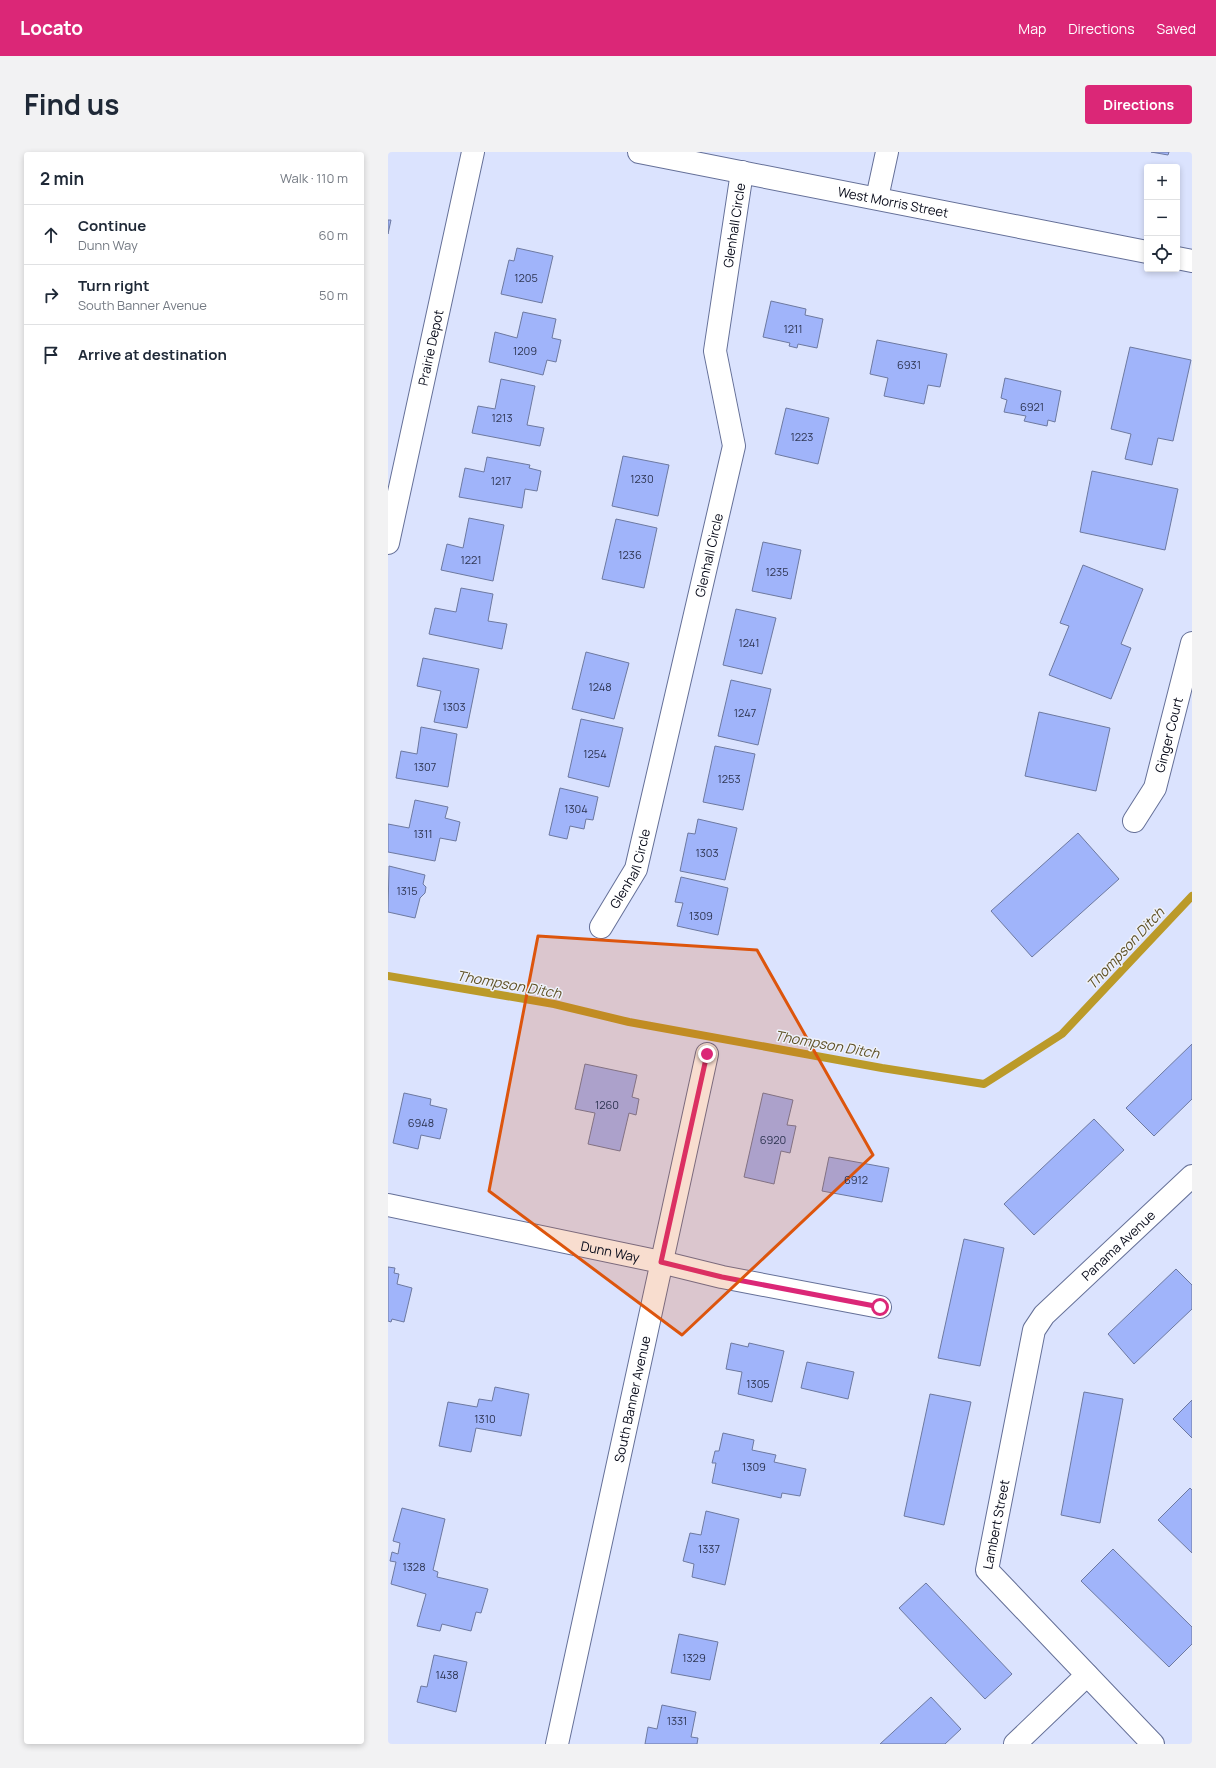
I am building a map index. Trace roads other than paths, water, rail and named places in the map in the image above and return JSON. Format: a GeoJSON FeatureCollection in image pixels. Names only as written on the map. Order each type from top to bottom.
{"type":"FeatureCollection","features":[{"type":"Feature","properties":{"kind":"street","name":"Prairie Depot"},"geometry":{"type":"LineString","coordinates":[[388,543],[473,152]]}},
{"type":"Feature","properties":{"kind":"street","name":"West Morris Street"},"geometry":{"type":"LineString","coordinates":[[640,152],[1144,251]]}},
{"type":"Feature","properties":{"kind":"street"},"geometry":{"type":"LineString","coordinates":[[877,198],[887,152]]}},
{"type":"Feature","properties":{"kind":"street","name":"Glenhall Circle"},"geometry":{"type":"LineString","coordinates":[[601,927],[636,869],[734,446],[716,351],[742,172]]}},
{"type":"Feature","properties":{"kind":"street"},"geometry":{"type":"LineString","coordinates":[[1180,258],[1192,260]]}},
{"type":"Feature","properties":{"kind":"street","name":"Ginger Court"},"geometry":{"type":"LineString","coordinates":[[1134,820],[1155,788],[1192,643]]}},
{"type":"Feature","properties":{"kind":"street","name":"South Banner Avenue"},"geometry":{"type":"LineString","coordinates":[[557,1744],[707,1054]]}},
{"type":"Feature","properties":{"kind":"street","name":"Panama Avenue"},"geometry":{"type":"LineString","coordinates":[[1044,1315],[1192,1176]]}},
{"type":"Feature","properties":{"kind":"street","name":"Dunn Way"},"geometry":{"type":"LineString","coordinates":[[388,1205],[661,1262],[722,1277],[880,1307]]}},
{"type":"Feature","properties":{"kind":"street","name":"Lambert Street"},"geometry":{"type":"LineString","coordinates":[[1044,1315],[1034,1330],[987,1570],[1153,1744]]}},
{"type":"Feature","properties":{"kind":"street"},"geometry":{"type":"LineString","coordinates":[[1015,1744],[1087,1675]]}},
{"type":"Feature","properties":{"kind":"waterway","name":"Thompson Ditch"},"geometry":{"type":"LineString","coordinates":[[388,976],[554,1004],[629,1022],[882,1068],[984,1084],[1062,1034],[1192,896]]}}]}
